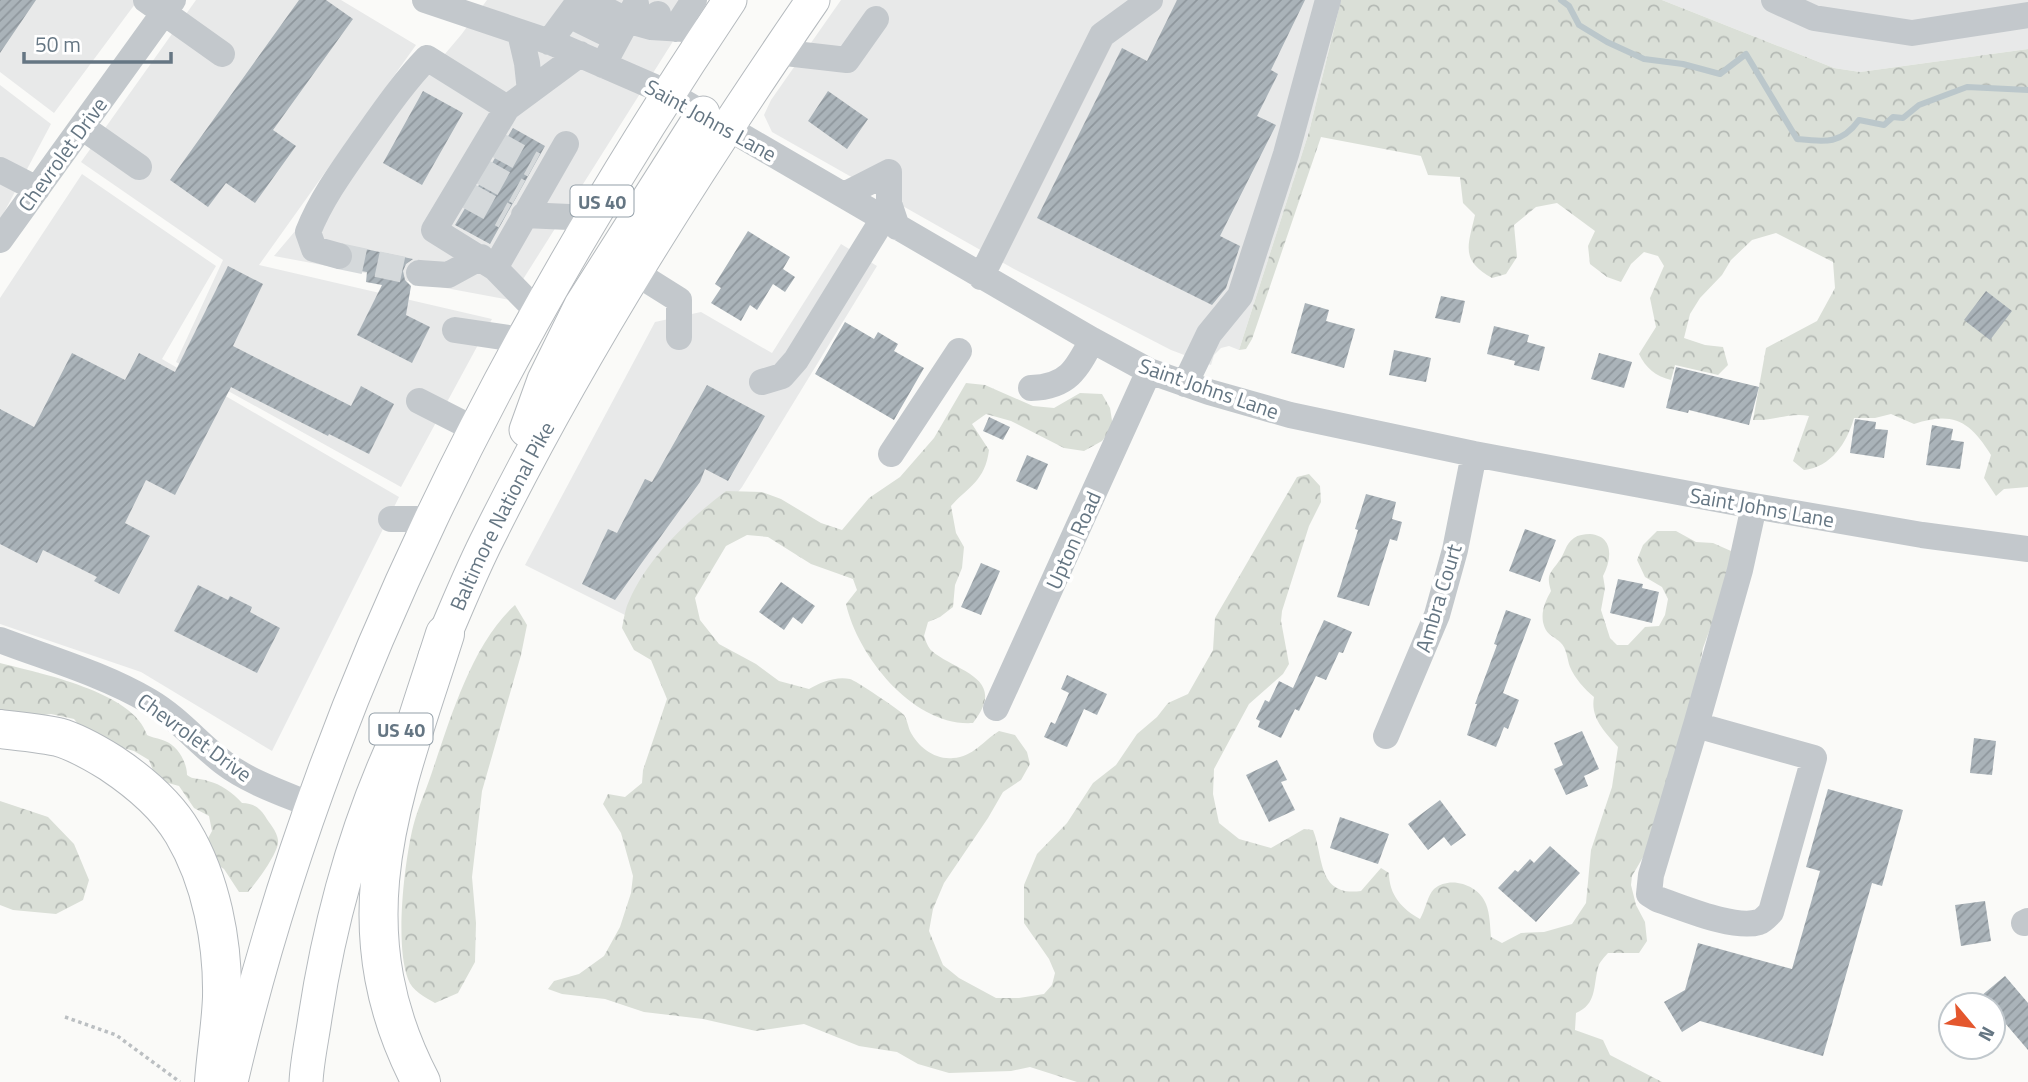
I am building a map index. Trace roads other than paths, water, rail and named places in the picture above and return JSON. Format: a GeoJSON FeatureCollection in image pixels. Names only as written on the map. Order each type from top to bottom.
{"type":"FeatureCollection","features":[{"type":"Feature","properties":{"kind":"highway"},"geometry":{"type":"LineString","coordinates":[[421,1082],[400,1041],[387,993],[378,944],[380,862],[392,799],[445,634]]}},
{"type":"Feature","properties":{"kind":"highway"},"geometry":{"type":"LineString","coordinates":[[0,729],[60,738],[95,753],[128,774],[155,797],[182,831],[199,864],[211,902],[219,948],[222,997],[214,1082]]}},
{"type":"Feature","properties":{"kind":"main road","name":"US 40"},"geometry":{"type":"LineString","coordinates":[[230,1082],[250,996],[311,805],[386,614],[430,519],[537,310],[668,93],[653,24],[730,0]]}},
{"type":"Feature","properties":{"kind":"main road","name":"Baltimore National Pike"},"geometry":{"type":"LineString","coordinates":[[306,1082],[318,996],[352,851],[386,761],[488,537],[576,372],[636,273],[716,120],[777,52],[813,0]]}},
{"type":"Feature","properties":{"kind":"main road"},"geometry":{"type":"LineString","coordinates":[[488,537],[544,380],[581,305],[716,120]]}},
{"type":"Feature","properties":{"kind":"street","name":"Saint Johns Lane"},"geometry":{"type":"LineString","coordinates":[[425,0],[549,42],[668,93],[1092,340],[1149,371],[1185,384],[1290,415],[1474,454],[1923,535],[2028,549]]}},
{"type":"Feature","properties":{"kind":"street"},"geometry":{"type":"LineString","coordinates":[[537,310],[488,262],[434,230],[463,193],[507,108],[530,91],[591,60],[694,0]]}},
{"type":"Feature","properties":{"kind":"street"},"geometry":{"type":"LineString","coordinates":[[981,277],[1102,35],[1150,0]]}},
{"type":"Feature","properties":{"kind":"street"},"geometry":{"type":"LineString","coordinates":[[1185,384],[1209,334],[1241,296],[1286,154],[1328,0]]}},
{"type":"Feature","properties":{"kind":"street"},"geometry":{"type":"LineString","coordinates":[[1774,0],[1814,18],[1912,33],[2028,15]]}},
{"type":"Feature","properties":{"kind":"street"},"geometry":{"type":"LineString","coordinates":[[161,4],[222,54]]}},
{"type":"Feature","properties":{"kind":"street","name":"Chevrolet Drive"},"geometry":{"type":"LineString","coordinates":[[0,240],[82,127],[161,4]]}},
{"type":"Feature","properties":{"kind":"street"},"geometry":{"type":"LineString","coordinates":[[549,42],[579,5],[653,24]]}},
{"type":"Feature","properties":{"kind":"street"},"geometry":{"type":"LineString","coordinates":[[777,52],[847,60],[876,19]]}},
{"type":"Feature","properties":{"kind":"street"},"geometry":{"type":"LineString","coordinates":[[520,33],[530,91]]}},
{"type":"Feature","properties":{"kind":"street"},"geometry":{"type":"LineString","coordinates":[[340,256],[314,249],[308,232],[313,218],[338,177],[406,80],[427,58],[507,108]]}},
{"type":"Feature","properties":{"kind":"street"},"geometry":{"type":"LineString","coordinates":[[82,127],[139,167]]}},
{"type":"Feature","properties":{"kind":"street"},"geometry":{"type":"LineString","coordinates":[[419,273],[448,275],[488,262],[541,169],[565,144]]}},
{"type":"Feature","properties":{"kind":"street"},"geometry":{"type":"LineString","coordinates":[[0,170],[37,189]]}},
{"type":"Feature","properties":{"kind":"street"},"geometry":{"type":"LineString","coordinates":[[762,382],[782,376],[796,360],[890,223],[889,172],[844,195]]}},
{"type":"Feature","properties":{"kind":"street"},"geometry":{"type":"LineString","coordinates":[[520,209],[592,218]]}},
{"type":"Feature","properties":{"kind":"street"},"geometry":{"type":"LineString","coordinates":[[636,273],[679,300],[679,337]]}},
{"type":"Feature","properties":{"kind":"street"},"geometry":{"type":"LineString","coordinates":[[455,330],[522,340]]}},
{"type":"Feature","properties":{"kind":"street"},"geometry":{"type":"LineString","coordinates":[[1031,388],[1051,387],[1076,369],[1092,340]]}},
{"type":"Feature","properties":{"kind":"street"},"geometry":{"type":"LineString","coordinates":[[891,454],[959,351]]}},
{"type":"Feature","properties":{"kind":"street","name":"Upton Road"},"geometry":{"type":"LineString","coordinates":[[996,708],[1149,371]]}},
{"type":"Feature","properties":{"kind":"street"},"geometry":{"type":"LineString","coordinates":[[419,401],[476,430]]}},
{"type":"Feature","properties":{"kind":"street","name":"Ambra Court"},"geometry":{"type":"LineString","coordinates":[[1386,736],[1437,615],[1455,550],[1474,454]]}},
{"type":"Feature","properties":{"kind":"street"},"geometry":{"type":"LineString","coordinates":[[1696,725],[1814,758],[1771,912],[1757,923],[1734,922],[1657,899],[1649,894],[1651,875],[1740,570],[1754,506]]}},
{"type":"Feature","properties":{"kind":"street"},"geometry":{"type":"LineString","coordinates":[[391,519],[430,519]]}},
{"type":"Feature","properties":{"kind":"street","name":"Chevrolet Drive"},"geometry":{"type":"LineString","coordinates":[[0,640],[113,682],[151,702],[182,724],[224,763],[245,776],[311,805]]}},
{"type":"Feature","properties":{"kind":"waterway"},"geometry":{"type":"LineString","coordinates":[[1561,0],[1569,6],[1579,25],[1644,59],[1683,64],[1720,74],[1746,54],[1797,139],[1824,141],[1839,138],[1859,120],[1884,125],[1893,117],[1903,118],[1919,105],[1967,87],[2028,90]]}},
{"type":"Feature","properties":{"kind":"tunnel"},"geometry":{"type":"LineString","coordinates":[[496,144],[534,165]]}},
{"type":"Feature","properties":{"kind":"tunnel"},"geometry":{"type":"LineString","coordinates":[[481,171],[519,192]]}},
{"type":"Feature","properties":{"kind":"tunnel"},"geometry":{"type":"LineString","coordinates":[[467,195],[505,216]]}},
{"type":"Feature","properties":{"kind":"tunnel"},"geometry":{"type":"LineString","coordinates":[[339,256],[419,273]]}}]}
